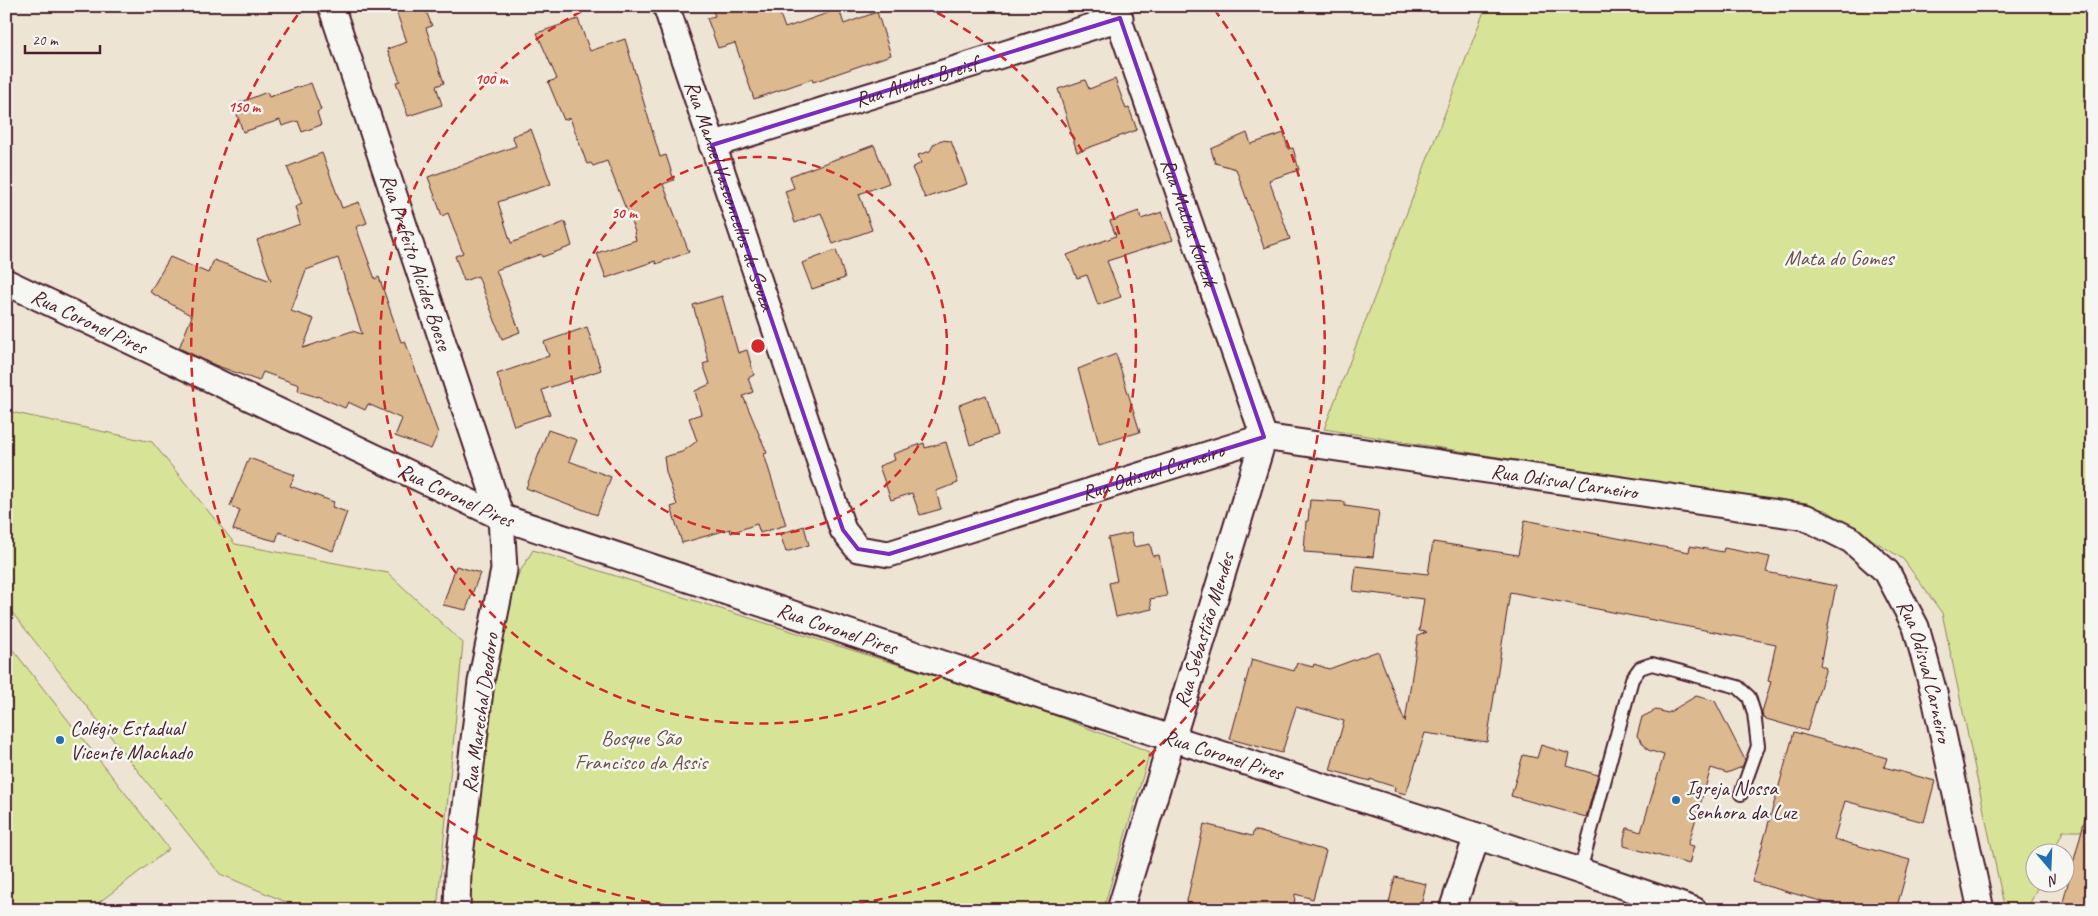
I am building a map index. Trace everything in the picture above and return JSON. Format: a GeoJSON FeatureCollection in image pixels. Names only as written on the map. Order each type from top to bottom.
{"type":"FeatureCollection","features":[{"type":"Feature","properties":{"kind":"street","name":"Rua Prefeito Alcides Boese"},"geometry":{"type":"LineString","coordinates":[[331,6],[501,518]]}},
{"type":"Feature","properties":{"kind":"street","name":"Rua Manoel Vasconcellos de Souza"},"geometry":{"type":"LineString","coordinates":[[666,6],[843,530],[858,549],[889,554]]}},
{"type":"Feature","properties":{"kind":"street","name":"Rua Alcides Breisf"},"geometry":{"type":"LineString","coordinates":[[712,145],[1117,12]]}},
{"type":"Feature","properties":{"kind":"street","name":"Rua Matias Kolczik"},"geometry":{"type":"LineString","coordinates":[[1117,12],[1264,437]]}},
{"type":"Feature","properties":{"kind":"street","name":"Rua Coronel Pires"},"geometry":{"type":"LineString","coordinates":[[6,282],[501,518],[1025,691],[1477,836],[1694,910]]}},
{"type":"Feature","properties":{"kind":"street","name":"Rua Odisval Carneiro"},"geometry":{"type":"LineString","coordinates":[[889,554],[1264,437],[1805,517],[1851,540],[1887,572],[1916,627],[1934,693],[1981,910]]}},
{"type":"Feature","properties":{"kind":"street","name":"Rua Sebastião Mendes"},"geometry":{"type":"LineString","coordinates":[[1120,910],[1171,737],[1264,437]]}},
{"type":"Feature","properties":{"kind":"street","name":"Rua Marechal Deodoro"},"geometry":{"type":"LineString","coordinates":[[457,910],[458,872],[482,682],[504,570],[501,518]]}},
{"type":"Feature","properties":{"kind":"street"},"geometry":{"type":"LineString","coordinates":[[1452,910],[1477,836]]}},
{"type":"Feature","properties":{"kind":"lane"},"geometry":{"type":"LineString","coordinates":[[1580,871],[1632,678],[1640,668],[1652,664],[1738,687],[1749,697],[1754,713],[1758,746],[1741,794]]}},
{"type":"Feature","properties":{"kind":"highlighted area"},"geometry":{"type":"Polygon","coordinates":[[[1120,18],[1264,437],[889,554],[858,549],[843,530],[712,145],[1120,18]]]}},
{"type":"Feature","properties":{"kind":"green space","name":"Mata do Gomes"},"geometry":{"type":"Polygon","coordinates":[[[1486,6],[2092,6],[2092,831],[2063,831],[2057,844],[2026,844],[2026,894],[2034,894],[2027,910],[2005,910],[1942,613],[1903,559],[1826,510],[1324,429],[1486,6]]]}},
{"type":"Feature","properties":{"kind":"green space"},"geometry":{"type":"Polygon","coordinates":[[[6,411],[152,442],[235,544],[388,573],[463,643],[437,910],[296,910],[293,905],[220,874],[6,605],[6,411]]]}},
{"type":"Feature","properties":{"kind":"green space","name":"Bosque São Francisco da Assis"},"geometry":{"type":"Polygon","coordinates":[[[533,550],[1033,707],[1150,752],[1103,910],[467,910],[488,683],[518,575],[533,550]]]}},
{"type":"Feature","properties":{"kind":"green space","name":"Colégio Estadual Vicente Machado"},"geometry":{"type":"Polygon","coordinates":[[[6,641],[169,849],[89,910],[6,910],[6,641]]]}},
{"type":"Feature","properties":{"kind":"green space"},"geometry":{"type":"Polygon","coordinates":[[[1511,900],[1540,910],[1508,910],[1511,900]]]}},
{"type":"Feature","properties":{"kind":"building"},"geometry":{"type":"Polygon","coordinates":[[[410,6],[424,6],[432,26],[426,28],[444,83],[436,86],[442,105],[408,116],[396,82],[400,81],[387,49],[407,42],[396,11],[410,6]]]}},
{"type":"Feature","properties":{"kind":"building"},"geometry":{"type":"Polygon","coordinates":[[[711,6],[777,6],[785,28],[839,9],[844,24],[877,12],[891,55],[813,82],[812,79],[754,99],[735,43],[718,48],[707,18],[715,16],[711,6]]]}},
{"type":"Feature","properties":{"kind":"building"},"geometry":{"type":"Polygon","coordinates":[[[578,19],[590,51],[625,39],[660,157],[666,155],[674,180],[663,184],[689,252],[656,264],[655,261],[606,278],[597,253],[636,240],[635,232],[607,161],[593,166],[591,163],[587,164],[570,118],[564,120],[548,82],[557,79],[537,33],[578,19]]]}},
{"type":"Feature","properties":{"kind":"building"},"geometry":{"type":"Polygon","coordinates":[[[1115,79],[1126,109],[1129,108],[1137,130],[1077,152],[1058,89],[1085,80],[1089,89],[1115,79]]]}},
{"type":"Feature","properties":{"kind":"building"},"geometry":{"type":"Polygon","coordinates":[[[311,83],[321,110],[317,112],[321,125],[302,132],[298,121],[282,126],[280,120],[243,132],[234,105],[267,92],[269,97],[311,83]]]}},
{"type":"Feature","properties":{"kind":"building"},"geometry":{"type":"Polygon","coordinates":[[[531,129],[551,184],[498,202],[511,243],[565,222],[572,246],[542,257],[541,254],[496,270],[520,332],[502,339],[478,276],[464,281],[455,256],[463,253],[448,213],[442,216],[428,177],[516,146],[512,136],[531,129]]]}},
{"type":"Feature","properties":{"kind":"building"},"geometry":{"type":"Polygon","coordinates":[[[1247,133],[1251,144],[1284,133],[1288,149],[1293,148],[1299,170],[1269,180],[1290,239],[1264,248],[1236,169],[1215,163],[1211,149],[1247,133]]]}},
{"type":"Feature","properties":{"kind":"building"},"geometry":{"type":"Polygon","coordinates":[[[941,140],[951,141],[967,184],[925,198],[912,168],[921,163],[918,155],[930,151],[934,144],[941,140]]]}},
{"type":"Feature","properties":{"kind":"building"},"geometry":{"type":"Polygon","coordinates":[[[874,145],[889,183],[859,194],[872,230],[833,244],[821,213],[795,223],[785,191],[794,188],[790,176],[874,145]]]}},
{"type":"Feature","properties":{"kind":"building"},"geometry":{"type":"Polygon","coordinates":[[[322,153],[342,208],[359,202],[367,223],[356,227],[375,279],[379,277],[401,342],[405,341],[438,433],[431,449],[395,436],[402,419],[368,404],[365,410],[348,402],[345,408],[317,396],[298,391],[299,385],[263,372],[259,381],[215,365],[179,348],[192,316],[150,292],[170,257],[208,273],[214,260],[271,281],[257,240],[300,224],[295,207],[302,204],[287,167],[322,153]],[[338,258],[306,270],[291,311],[314,319],[303,348],[352,331],[362,334],[338,258]]]}},
{"type":"Feature","properties":{"kind":"building"},"geometry":{"type":"Polygon","coordinates":[[[1139,211],[1141,219],[1162,212],[1173,240],[1107,261],[1121,297],[1098,305],[1087,275],[1077,278],[1067,255],[1116,236],[1110,221],[1139,211]]]}},
{"type":"Feature","properties":{"kind":"building"},"geometry":{"type":"Polygon","coordinates":[[[836,250],[845,278],[812,289],[802,263],[836,250]]]}},
{"type":"Feature","properties":{"kind":"building"},"geometry":{"type":"Polygon","coordinates":[[[722,296],[738,353],[747,350],[754,375],[748,378],[753,392],[743,396],[767,453],[764,454],[786,525],[760,533],[757,524],[731,533],[730,529],[682,543],[671,507],[677,505],[666,472],[664,457],[682,452],[697,441],[689,418],[701,414],[695,391],[710,384],[703,364],[709,362],[693,305],[722,296]]]}},
{"type":"Feature","properties":{"kind":"building"},"geometry":{"type":"Polygon","coordinates":[[[587,327],[601,370],[542,390],[550,414],[514,426],[497,374],[549,356],[544,342],[587,327]]]}},
{"type":"Feature","properties":{"kind":"building"},"geometry":{"type":"Polygon","coordinates":[[[1116,354],[1140,432],[1099,444],[1078,369],[1116,354]]]}},
{"type":"Feature","properties":{"kind":"building"},"geometry":{"type":"Polygon","coordinates":[[[986,395],[998,435],[970,445],[959,405],[986,395]]]}},
{"type":"Feature","properties":{"kind":"building"},"geometry":{"type":"Polygon","coordinates":[[[548,430],[577,440],[569,461],[611,477],[597,515],[526,488],[548,430]]]}},
{"type":"Feature","properties":{"kind":"building"},"geometry":{"type":"Polygon","coordinates":[[[946,442],[958,483],[936,491],[941,509],[920,515],[912,493],[891,500],[879,466],[895,460],[893,454],[924,443],[925,448],[946,442]]]}},
{"type":"Feature","properties":{"kind":"building"},"geometry":{"type":"Polygon","coordinates":[[[249,458],[295,475],[290,486],[334,502],[332,507],[347,512],[333,551],[279,532],[276,541],[233,530],[240,510],[230,506],[249,458]]]}},
{"type":"Feature","properties":{"kind":"building"},"geometry":{"type":"Polygon","coordinates":[[[1310,500],[1345,502],[1345,506],[1379,511],[1373,557],[1304,552],[1306,521],[1308,521],[1310,500]]]}},
{"type":"Feature","properties":{"kind":"building"},"geometry":{"type":"Polygon","coordinates":[[[1525,520],[1689,552],[1690,546],[1723,552],[1724,548],[1770,557],[1766,572],[1836,586],[1820,665],[1826,668],[1807,731],[1763,718],[1762,712],[1771,682],[1768,681],[1776,644],[1510,592],[1487,742],[1425,733],[1406,794],[1394,791],[1395,787],[1370,779],[1370,781],[1330,770],[1344,721],[1296,707],[1282,753],[1230,739],[1252,659],[1294,671],[1297,663],[1313,667],[1314,664],[1329,669],[1378,651],[1405,722],[1418,636],[1427,632],[1419,631],[1424,599],[1353,591],[1356,566],[1428,574],[1433,542],[1518,555],[1525,520]]]}},
{"type":"Feature","properties":{"kind":"building"},"geometry":{"type":"Polygon","coordinates":[[[804,526],[809,545],[786,552],[780,534],[804,526]]]}},
{"type":"Feature","properties":{"kind":"building"},"geometry":{"type":"Polygon","coordinates":[[[1131,533],[1134,547],[1150,544],[1153,556],[1159,555],[1167,596],[1150,599],[1152,609],[1116,617],[1109,583],[1117,581],[1108,538],[1131,533]]]}},
{"type":"Feature","properties":{"kind":"building"},"geometry":{"type":"Polygon","coordinates":[[[456,566],[480,573],[466,610],[443,605],[456,566]]]}},
{"type":"Feature","properties":{"kind":"building","name":"Igreja Nossa Senhora da Luz"},"geometry":{"type":"Polygon","coordinates":[[[1696,696],[1715,701],[1745,760],[1742,767],[1727,773],[1711,768],[1688,845],[1694,846],[1689,864],[1624,846],[1624,838],[1627,828],[1641,832],[1664,755],[1648,750],[1637,736],[1642,717],[1656,710],[1668,713],[1696,696]]]}},
{"type":"Feature","properties":{"kind":"building"},"geometry":{"type":"Polygon","coordinates":[[[1794,732],[1887,758],[1884,767],[1935,781],[1924,822],[1845,801],[1834,839],[1910,860],[1896,910],[1853,910],[1752,882],[1794,732]]]}},
{"type":"Feature","properties":{"kind":"building"},"geometry":{"type":"Polygon","coordinates":[[[1541,745],[1570,754],[1567,766],[1598,775],[1586,817],[1511,796],[1523,755],[1537,758],[1541,745]]]}},
{"type":"Feature","properties":{"kind":"building"},"geometry":{"type":"Polygon","coordinates":[[[2085,818],[2092,819],[2092,910],[2061,910],[2065,894],[2076,894],[2076,852],[2085,818]]]}},
{"type":"Feature","properties":{"kind":"building"},"geometry":{"type":"Polygon","coordinates":[[[1204,824],[1252,836],[1254,830],[1326,851],[1313,899],[1295,894],[1294,910],[1185,910],[1204,824]]]}},
{"type":"Feature","properties":{"kind":"building"},"geometry":{"type":"Polygon","coordinates":[[[1395,877],[1426,884],[1420,910],[1393,910],[1394,905],[1389,903],[1395,877]]]}},
{"type":"Feature","properties":{"kind":"place","name":"Colégio Estadual Vicente Machado"},"geometry":{"type":"Point","coordinates":[60,740]}},
{"type":"Feature","properties":{"kind":"place","name":"Igreja Nossa Senhora da Luz"},"geometry":{"type":"Point","coordinates":[1676,800]}}]}
